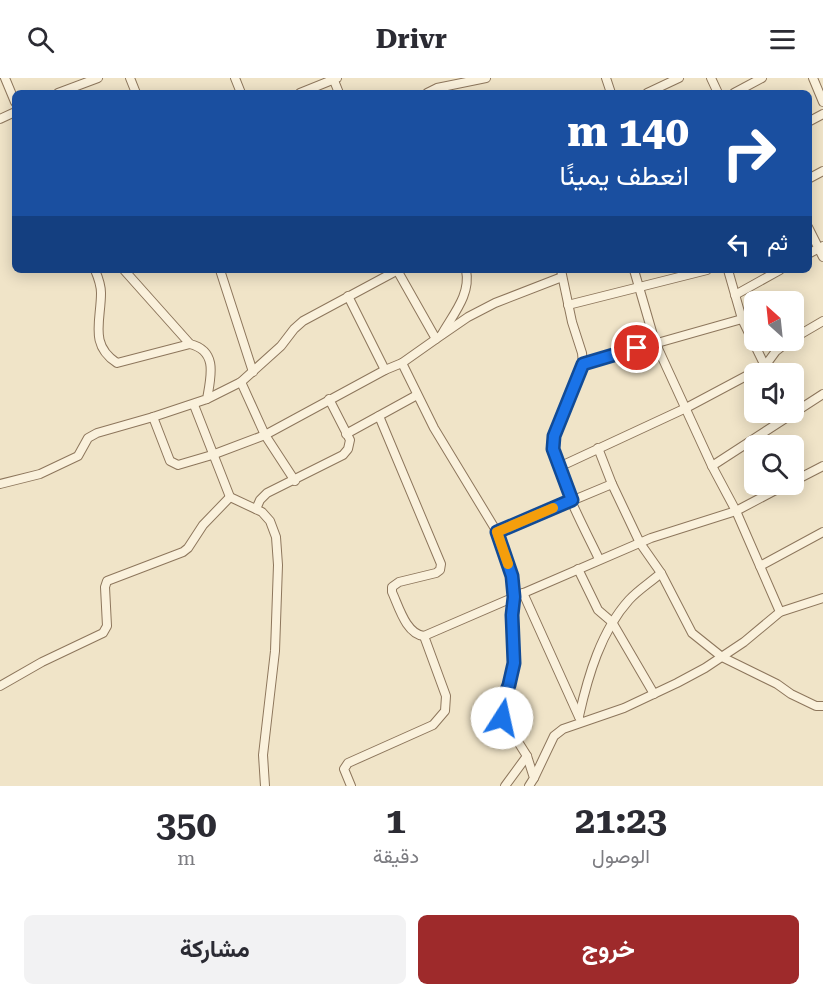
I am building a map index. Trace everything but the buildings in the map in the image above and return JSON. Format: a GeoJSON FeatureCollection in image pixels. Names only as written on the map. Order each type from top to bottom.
{"type":"FeatureCollection","features":[{"type":"Feature","properties":{"kind":"street"},"geometry":{"type":"LineString","coordinates":[[5,78],[12,95]]}},
{"type":"Feature","properties":{"kind":"street"},"geometry":{"type":"LineString","coordinates":[[65,90],[98,78]]}},
{"type":"Feature","properties":{"kind":"street"},"geometry":{"type":"LineString","coordinates":[[307,90],[335,78]]}},
{"type":"Feature","properties":{"kind":"street"},"geometry":{"type":"LineString","coordinates":[[433,90],[486,78]]}},
{"type":"Feature","properties":{"kind":"street"},"geometry":{"type":"LineString","coordinates":[[653,90],[679,78]]}},
{"type":"Feature","properties":{"kind":"street"},"geometry":{"type":"LineString","coordinates":[[740,90],[762,78]]}},
{"type":"Feature","properties":{"kind":"street"},"geometry":{"type":"LineString","coordinates":[[813,78],[823,102]]}},
{"type":"Feature","properties":{"kind":"street"},"geometry":{"type":"LineString","coordinates":[[812,233],[821,247],[823,257]]}},
{"type":"Feature","properties":{"kind":"street"},"geometry":{"type":"LineString","coordinates":[[97,273],[101,291],[98,329],[100,344],[107,357],[117,363],[190,344],[202,347],[208,354],[211,367],[207,399]]}},
{"type":"Feature","properties":{"kind":"street"},"geometry":{"type":"LineString","coordinates":[[127,273],[190,344]]}},
{"type":"Feature","properties":{"kind":"street"},"geometry":{"type":"LineString","coordinates":[[221,273],[253,372]]}},
{"type":"Feature","properties":{"kind":"street"},"geometry":{"type":"LineString","coordinates":[[0,484],[40,474],[78,456],[88,438],[97,433],[194,405],[241,382],[281,346],[294,328],[303,321],[391,273]]}},
{"type":"Feature","properties":{"kind":"street"},"geometry":{"type":"LineString","coordinates":[[399,273],[438,337]]}},
{"type":"Feature","properties":{"kind":"street"},"geometry":{"type":"LineString","coordinates":[[438,337],[464,296],[469,283],[467,273]]}},
{"type":"Feature","properties":{"kind":"street"},"geometry":{"type":"LineString","coordinates":[[153,417],[170,461],[174,464],[178,465],[212,455],[265,435],[328,399],[402,363],[468,317],[562,273],[583,364],[554,436],[553,449],[572,500],[599,559]]}},
{"type":"Feature","properties":{"kind":"street"},"geometry":{"type":"LineString","coordinates":[[635,273],[655,342],[780,612]]}},
{"type":"Feature","properties":{"kind":"street"},"geometry":{"type":"LineString","coordinates":[[568,305],[695,273]]}},
{"type":"Feature","properties":{"kind":"street"},"geometry":{"type":"LineString","coordinates":[[729,273],[742,319],[764,363]]}},
{"type":"Feature","properties":{"kind":"street"},"geometry":{"type":"LineString","coordinates":[[735,295],[775,273]]}},
{"type":"Feature","properties":{"kind":"street"},"geometry":{"type":"LineString","coordinates":[[348,296],[385,370]]}},
{"type":"Feature","properties":{"kind":"street"},"geometry":{"type":"LineString","coordinates":[[583,364],[742,319]]}},
{"type":"Feature","properties":{"kind":"street"},"geometry":{"type":"LineString","coordinates":[[804,333],[823,321]]}},
{"type":"Feature","properties":{"kind":"street"},"geometry":{"type":"LineString","coordinates":[[402,363],[434,428],[497,532],[512,576],[514,663],[501,705],[502,718],[527,756],[534,778]]}},
{"type":"Feature","properties":{"kind":"street"},"geometry":{"type":"LineString","coordinates":[[559,467],[686,408],[744,377]]}},
{"type":"Feature","properties":{"kind":"street"},"geometry":{"type":"LineString","coordinates":[[241,382],[265,435],[295,481]]}},
{"type":"Feature","properties":{"kind":"street"},"geometry":{"type":"LineString","coordinates":[[712,466],[823,394]]}},
{"type":"Feature","properties":{"kind":"street"},"geometry":{"type":"LineString","coordinates":[[346,434],[417,395]]}},
{"type":"Feature","properties":{"kind":"street"},"geometry":{"type":"LineString","coordinates":[[256,509],[263,496],[343,455],[348,449],[350,440],[328,399]]}},
{"type":"Feature","properties":{"kind":"street"},"geometry":{"type":"LineString","coordinates":[[194,405],[230,497],[256,509],[270,521],[276,537],[275,651],[263,755],[264,786]]}},
{"type":"Feature","properties":{"kind":"street"},"geometry":{"type":"LineString","coordinates":[[379,416],[441,564],[440,570],[436,573],[399,582],[392,587],[392,592],[414,634],[424,636],[599,559],[735,511],[766,495]]}},
{"type":"Feature","properties":{"kind":"street"},"geometry":{"type":"LineString","coordinates":[[598,448],[640,543],[661,573],[692,633],[722,657],[777,684],[791,694],[816,706],[823,706]]}},
{"type":"Feature","properties":{"kind":"street"},"geometry":{"type":"LineString","coordinates":[[804,476],[823,466]]}},
{"type":"Feature","properties":{"kind":"street"},"geometry":{"type":"LineString","coordinates":[[497,532],[612,484]]}},
{"type":"Feature","properties":{"kind":"street"},"geometry":{"type":"LineString","coordinates":[[0,686],[42,662],[103,633],[107,626],[105,589],[107,581],[189,548],[203,525],[230,497]]}},
{"type":"Feature","properties":{"kind":"street"},"geometry":{"type":"LineString","coordinates":[[760,566],[823,532]]}},
{"type":"Feature","properties":{"kind":"street"},"geometry":{"type":"LineString","coordinates":[[578,569],[598,610],[612,622],[654,694]]}},
{"type":"Feature","properties":{"kind":"street"},"geometry":{"type":"LineString","coordinates":[[580,719],[585,688],[612,622],[630,599],[661,573]]}},
{"type":"Feature","properties":{"kind":"street"},"geometry":{"type":"LineString","coordinates":[[524,592],[580,719]]}},
{"type":"Feature","properties":{"kind":"street"},"geometry":{"type":"LineString","coordinates":[[529,786],[554,736],[563,729],[580,719],[624,708],[654,694],[722,657],[780,612],[823,598]]}},
{"type":"Feature","properties":{"kind":"street"},"geometry":{"type":"LineString","coordinates":[[351,786],[344,769],[348,763],[433,725],[445,711],[446,696],[424,636]]}},
{"type":"Feature","properties":{"kind":"street"},"geometry":{"type":"LineString","coordinates":[[505,786],[527,756]]}},
{"type":"Feature","properties":{"kind":"slow traffic"},"geometry":{"type":"LineString","coordinates":[[508,564],[497,532],[553,508]]}},
{"type":"Feature","properties":{"kind":"route"},"geometry":{"type":"LineString","coordinates":[[502,718],[501,705],[514,663],[512,636],[514,597],[512,576],[497,532],[572,500],[553,449],[554,436],[583,364],[637,348]]}}]}
